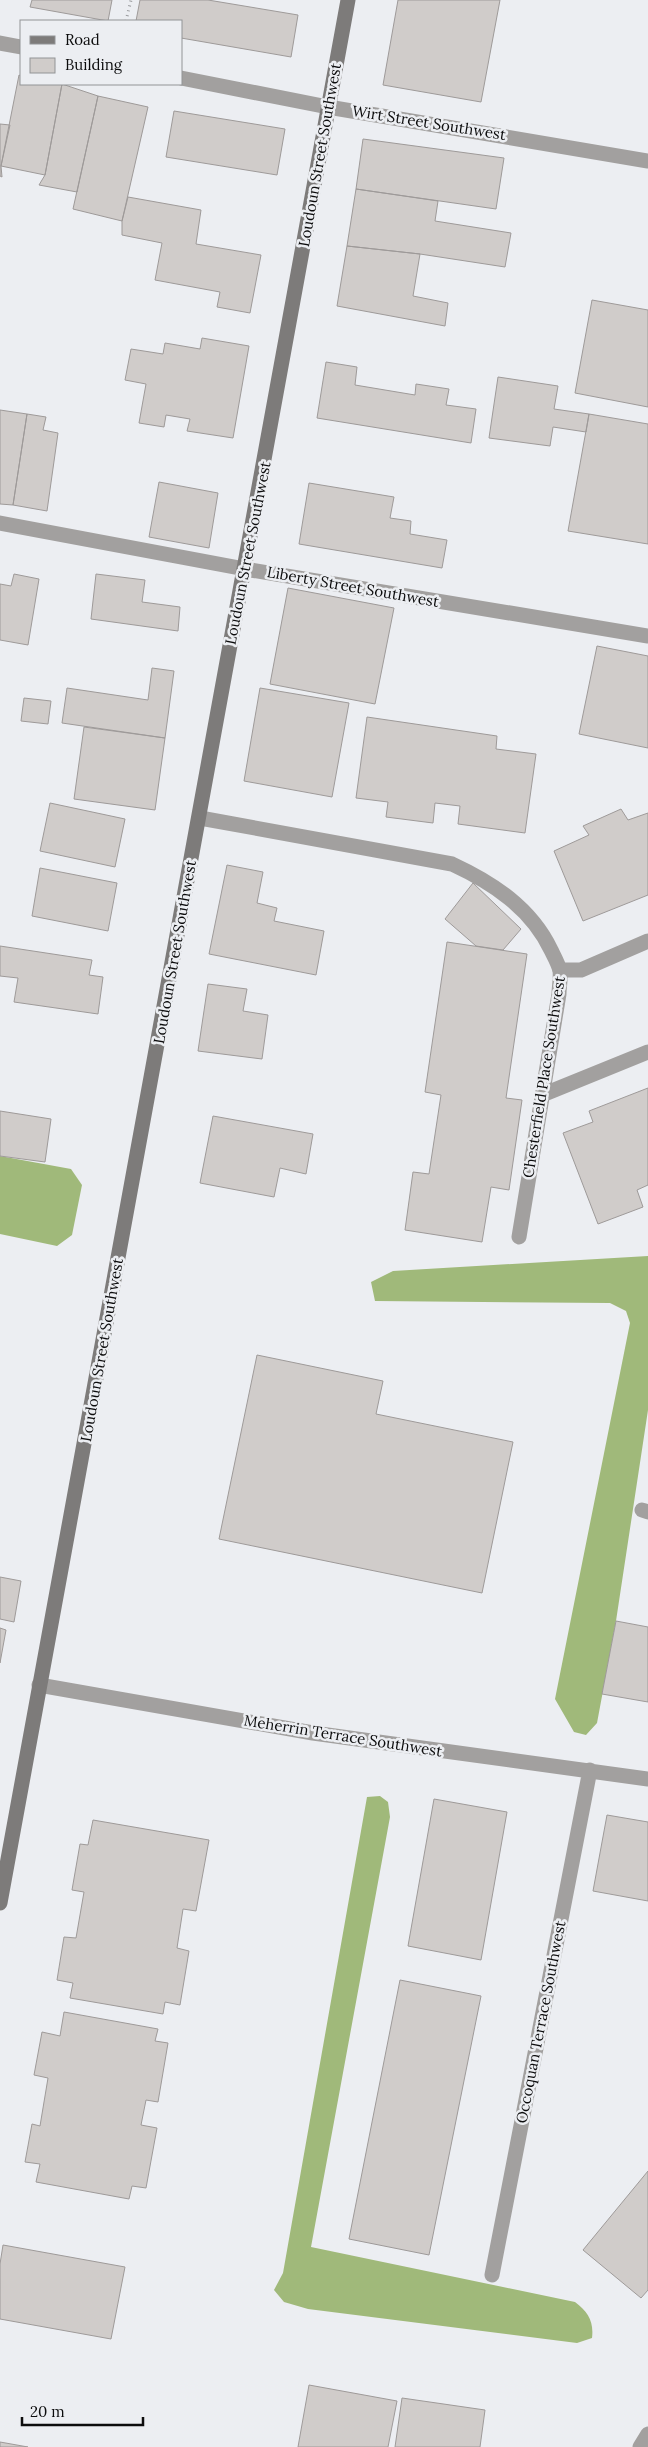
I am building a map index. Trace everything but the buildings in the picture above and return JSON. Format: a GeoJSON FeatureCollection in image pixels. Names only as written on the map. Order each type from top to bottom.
{"type":"FeatureCollection","features":[{"type":"Feature","properties":{"kind":"main road","name":"Loudoun Street Southwest"},"geometry":{"type":"LineString","coordinates":[[0,1903],[200,818],[348,0]]}},
{"type":"Feature","properties":{"kind":"street"},"geometry":{"type":"LineString","coordinates":[[0,43],[20,47]]}},
{"type":"Feature","properties":{"kind":"street","name":"Wirt Street Southwest"},"geometry":{"type":"LineString","coordinates":[[182,78],[328,107],[648,161]]}},
{"type":"Feature","properties":{"kind":"street","name":"Liberty Street Southwest"},"geometry":{"type":"LineString","coordinates":[[0,523],[245,569],[648,636]]}},
{"type":"Feature","properties":{"kind":"street","name":"Chesterfield Place Southwest"},"geometry":{"type":"LineString","coordinates":[[200,818],[452,864],[477,875],[501,890],[525,912],[545,938],[560,970],[559,994],[519,1237]]}},
{"type":"Feature","properties":{"kind":"street"},"geometry":{"type":"LineString","coordinates":[[560,970],[581,970],[648,941]]}},
{"type":"Feature","properties":{"kind":"street"},"geometry":{"type":"LineString","coordinates":[[542,1096],[648,1052]]}},
{"type":"Feature","properties":{"kind":"street","name":"Meherrin Terrace Southwest"},"geometry":{"type":"LineString","coordinates":[[39,1685],[313,1733],[648,1779]]}},
{"type":"Feature","properties":{"kind":"street","name":"Occoquan Terrace Southwest"},"geometry":{"type":"LineString","coordinates":[[492,2275],[590,1770]]}},
{"type":"Feature","properties":{"kind":"street"},"geometry":{"type":"LineString","coordinates":[[640,2447],[648,2434]]}},
{"type":"Feature","properties":{"kind":"path"},"geometry":{"type":"LineString","coordinates":[[126,20],[131,0]]}},
{"type":"Feature","properties":{"kind":"green space"},"geometry":{"type":"Polygon","coordinates":[[[0,1156],[71,1169],[82,1185],[72,1235],[57,1246],[0,1234],[0,1156]]]}},
{"type":"Feature","properties":{"kind":"green space"},"geometry":{"type":"Polygon","coordinates":[[[648,1256],[648,1410],[616,1621],[597,1723],[586,1735],[574,1732],[555,1699],[630,1323],[626,1311],[610,1303],[375,1301],[371,1282],[393,1271],[648,1256]]]}},
{"type":"Feature","properties":{"kind":"green space"},"geometry":{"type":"Polygon","coordinates":[[[380,1796],[388,1802],[390,1817],[311,2247],[575,2302],[589,2317],[592,2327],[592,2338],[577,2343],[308,2309],[284,2302],[274,2290],[283,2273],[367,1797],[380,1796]]]}}]}
